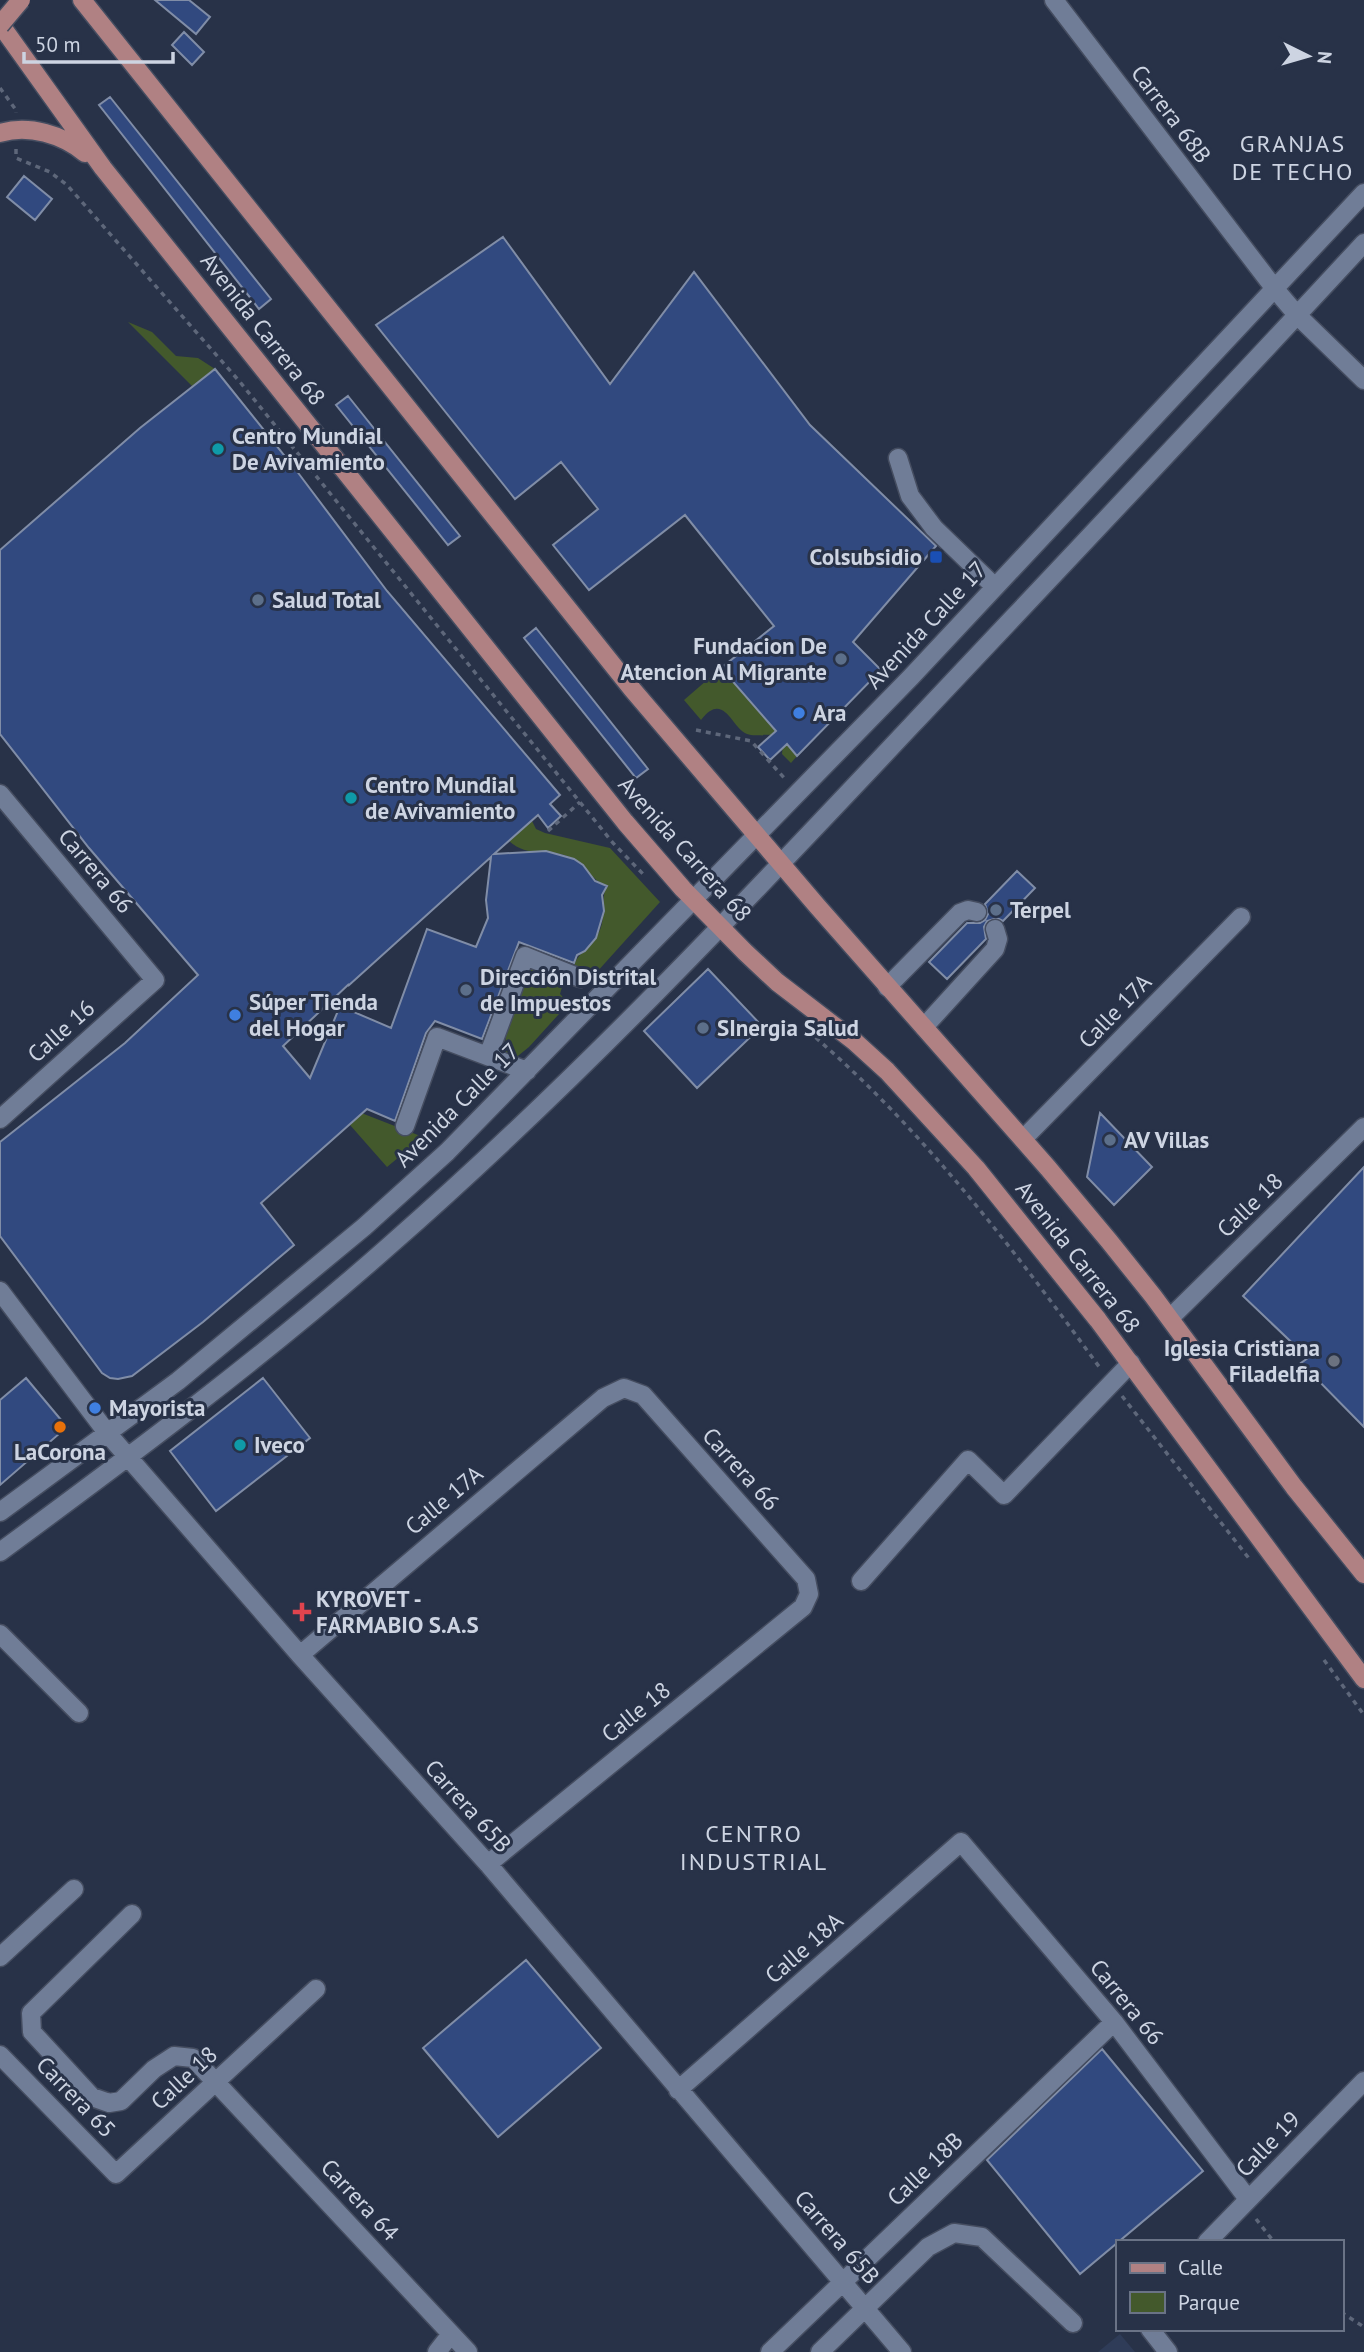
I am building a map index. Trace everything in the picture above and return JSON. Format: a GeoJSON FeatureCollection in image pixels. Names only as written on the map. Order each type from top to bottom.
{"type":"FeatureCollection","features":[{"type":"Feature","properties":{"kind":"main road"},"geometry":{"type":"LineString","coordinates":[[0,24],[20,0]]}},
{"type":"Feature","properties":{"kind":"main road","name":"Avenida Carrera 68"},"geometry":{"type":"LineString","coordinates":[[82,0],[545,582],[757,836],[1109,1241],[1170,1318],[1294,1487],[1364,1574]]}},
{"type":"Feature","properties":{"kind":"main road","name":"Avenida Carrera 68"},"geometry":{"type":"LineString","coordinates":[[0,24],[103,169],[625,822],[694,900],[777,982],[871,1056],[919,1104],[1001,1199],[1131,1363],[1364,1679]]}},
{"type":"Feature","properties":{"kind":"main road"},"geometry":{"type":"LineString","coordinates":[[0,133],[25,131],[56,135],[70,141],[103,169]]}},
{"type":"Feature","properties":{"kind":"street","name":"Carrera 68B"},"geometry":{"type":"LineString","coordinates":[[1054,0],[1297,316],[1364,380]]}},
{"type":"Feature","properties":{"kind":"street","name":"Avenida Calle 17"},"geometry":{"type":"LineString","coordinates":[[0,1512],[178,1381],[354,1236],[447,1152],[757,836],[995,587],[1364,193]]}},
{"type":"Feature","properties":{"kind":"street"},"geometry":{"type":"LineString","coordinates":[[0,1552],[129,1458],[309,1315],[467,1177],[600,1051],[781,864],[1364,243]]}},
{"type":"Feature","properties":{"kind":"street"},"geometry":{"type":"LineString","coordinates":[[898,457],[910,496],[934,528],[995,587]]}},
{"type":"Feature","properties":{"kind":"street","name":"Carrera 66"},"geometry":{"type":"LineString","coordinates":[[0,794],[155,980]]}},
{"type":"Feature","properties":{"kind":"street"},"geometry":{"type":"LineString","coordinates":[[887,987],[960,913],[968,909],[977,912]]}},
{"type":"Feature","properties":{"kind":"street","name":"Calle 17A"},"geometry":{"type":"LineString","coordinates":[[1023,1139],[1241,917]]}},
{"type":"Feature","properties":{"kind":"street"},"geometry":{"type":"LineString","coordinates":[[924,1027],[995,949],[998,939],[995,929]]}},
{"type":"Feature","properties":{"kind":"street"},"geometry":{"type":"LineString","coordinates":[[488,1056],[525,956],[580,978]]}},
{"type":"Feature","properties":{"kind":"street","name":"Calle 16"},"geometry":{"type":"LineString","coordinates":[[0,1119],[155,980]]}},
{"type":"Feature","properties":{"kind":"street"},"geometry":{"type":"LineString","coordinates":[[405,1126],[437,1037],[527,1071]]}},
{"type":"Feature","properties":{"kind":"street","name":"Calle 18"},"geometry":{"type":"LineString","coordinates":[[1170,1318],[1364,1127]]}},
{"type":"Feature","properties":{"kind":"street"},"geometry":{"type":"LineString","coordinates":[[447,1152],[467,1177]]}},
{"type":"Feature","properties":{"kind":"street","name":"Carrera 65B"},"geometry":{"type":"LineString","coordinates":[[0,1291],[108,1434],[300,1656],[488,1864],[902,2352]]}},
{"type":"Feature","properties":{"kind":"street"},"geometry":{"type":"LineString","coordinates":[[861,1581],[968,1460],[1004,1495],[1131,1363]]}},
{"type":"Feature","properties":{"kind":"street","name":"Carrera 66"},"geometry":{"type":"LineString","coordinates":[[624,1388],[643,1395],[806,1579],[809,1594]]}},
{"type":"Feature","properties":{"kind":"street","name":"Calle 17A"},"geometry":{"type":"LineString","coordinates":[[300,1656],[603,1398],[624,1388]]}},
{"type":"Feature","properties":{"kind":"street","name":"Calle 18"},"geometry":{"type":"LineString","coordinates":[[488,1864],[803,1607],[809,1594]]}},
{"type":"Feature","properties":{"kind":"street"},"geometry":{"type":"LineString","coordinates":[[0,1634],[79,1713]]}},
{"type":"Feature","properties":{"kind":"street","name":"Carrera 66"},"geometry":{"type":"LineString","coordinates":[[961,1842],[1114,2022],[1248,2199]]}},
{"type":"Feature","properties":{"kind":"street","name":"Calle 18A"},"geometry":{"type":"LineString","coordinates":[[678,2090],[961,1842]]}},
{"type":"Feature","properties":{"kind":"street"},"geometry":{"type":"LineString","coordinates":[[0,1957],[74,1889]]}},
{"type":"Feature","properties":{"kind":"street","name":"Carrera 64"},"geometry":{"type":"LineString","coordinates":[[132,1914],[31,2014],[32,2032],[92,2097],[109,2104],[121,2101],[154,2069],[174,2056],[193,2058],[468,2352]]}},
{"type":"Feature","properties":{"kind":"street","name":"Calle 18"},"geometry":{"type":"LineString","coordinates":[[116,2174],[316,1989]]}},
{"type":"Feature","properties":{"kind":"street","name":"Calle 18B"},"geometry":{"type":"LineString","coordinates":[[770,2352],[1114,2022]]}},
{"type":"Feature","properties":{"kind":"street","name":"Carrera 65"},"geometry":{"type":"LineString","coordinates":[[0,2055],[116,2174]]}},
{"type":"Feature","properties":{"kind":"street","name":"Calle 19"},"geometry":{"type":"LineString","coordinates":[[1209,2240],[1364,2081]]}},
{"type":"Feature","properties":{"kind":"street"},"geometry":{"type":"LineString","coordinates":[[820,2352],[928,2248],[954,2233],[982,2237],[1073,2323]]}},
{"type":"Feature","properties":{"kind":"street"},"geometry":{"type":"LineString","coordinates":[[1152,2331],[1168,2352]]}},
{"type":"Feature","properties":{"kind":"street"},"geometry":{"type":"LineString","coordinates":[[437,2352],[451,2334]]}},
{"type":"Feature","properties":{"kind":"path"},"geometry":{"type":"LineString","coordinates":[[0,88],[16,110]]}},
{"type":"Feature","properties":{"kind":"path"},"geometry":{"type":"LineString","coordinates":[[16,158],[50,172],[68,185],[223,362],[613,843],[651,882]]}},
{"type":"Feature","properties":{"kind":"path"},"geometry":{"type":"LineString","coordinates":[[696,730],[751,741],[787,781]]}},
{"type":"Feature","properties":{"kind":"path"},"geometry":{"type":"LineString","coordinates":[[548,831],[580,802]]}},
{"type":"Feature","properties":{"kind":"path"},"geometry":{"type":"LineString","coordinates":[[807,1030],[847,1064],[967,1193],[1257,1569]]}},
{"type":"Feature","properties":{"kind":"path"},"geometry":{"type":"LineString","coordinates":[[1323,1659],[1364,1715]]}},
{"type":"Feature","properties":{"kind":"path"},"geometry":{"type":"LineString","coordinates":[[1254,2218],[1272,2240]]}},
{"type":"Feature","properties":{"kind":"path"},"geometry":{"type":"LineString","coordinates":[[1343,2313],[1364,2327]]}},
{"type":"Feature","properties":{"kind":"shaded area"},"geometry":{"type":"Polygon","coordinates":[[[1120,2334],[1135,2352],[1098,2352],[1120,2334]]]}},
{"type":"Feature","properties":{"kind":"green space"},"geometry":{"type":"Polygon","coordinates":[[[128,322],[152,332],[176,356],[198,358],[215,369],[192,386],[128,322]]]}},
{"type":"Feature","properties":{"kind":"green space"},"geometry":{"type":"Polygon","coordinates":[[[721,668],[797,756],[791,763],[782,754],[780,739],[776,736],[747,734],[722,710],[709,712],[701,720],[684,700],[721,668]]]}},
{"type":"Feature","properties":{"kind":"green space"},"geometry":{"type":"Polygon","coordinates":[[[532,821],[536,829],[545,833],[610,848],[660,902],[596,973],[574,965],[600,930],[606,886],[572,858],[555,853],[524,850],[509,841],[532,821]]]}},
{"type":"Feature","properties":{"kind":"green space"},"geometry":{"type":"Polygon","coordinates":[[[529,965],[565,977],[560,994],[569,1003],[529,1047],[514,1059],[505,1056],[506,1030],[529,965]]]}},
{"type":"Feature","properties":{"kind":"green space"},"geometry":{"type":"Polygon","coordinates":[[[328,1100],[423,1137],[387,1167],[328,1100]]]}},
{"type":"Feature","properties":{"kind":"building"},"geometry":{"type":"Polygon","coordinates":[[[155,0],[189,0],[210,17],[196,34],[155,0]]]}},
{"type":"Feature","properties":{"kind":"building"},"geometry":{"type":"Polygon","coordinates":[[[184,32],[204,52],[192,65],[172,45],[184,32]]]}},
{"type":"Feature","properties":{"kind":"building"},"geometry":{"type":"Polygon","coordinates":[[[110,97],[271,299],[259,309],[99,105],[110,97]]]}},
{"type":"Feature","properties":{"kind":"building"},"geometry":{"type":"Polygon","coordinates":[[[24,176],[52,199],[35,220],[7,197],[24,176]]]}},
{"type":"Feature","properties":{"kind":"building"},"geometry":{"type":"Polygon","coordinates":[[[503,237],[610,384],[694,272],[810,425],[936,546],[853,642],[881,670],[797,756],[787,744],[770,760],[758,747],[776,731],[721,668],[774,626],[685,515],[589,590],[553,545],[598,509],[561,462],[515,499],[376,325],[503,237]]]}},
{"type":"Feature","properties":{"kind":"building"},"geometry":{"type":"Polygon","coordinates":[[[215,369],[296,470],[387,591],[560,795],[550,804],[561,816],[548,828],[538,815],[494,854],[546,851],[574,859],[583,865],[595,881],[607,886],[602,895],[604,911],[596,938],[585,951],[577,955],[574,963],[519,942],[482,1039],[435,1021],[426,1033],[395,1121],[367,1109],[261,1203],[294,1245],[203,1322],[132,1376],[118,1379],[102,1373],[0,1236],[0,1142],[125,1043],[198,975],[89,848],[0,734],[0,550],[140,428],[215,369]],[[491,857],[283,1046],[310,1078],[340,1006],[391,1028],[427,929],[476,947],[488,918],[486,900],[491,857]]]}},
{"type":"Feature","properties":{"kind":"building"},"geometry":{"type":"Polygon","coordinates":[[[348,396],[460,536],[448,545],[336,405],[348,396]]]}},
{"type":"Feature","properties":{"kind":"building"},"geometry":{"type":"Polygon","coordinates":[[[536,628],[648,769],[636,778],[524,638],[536,628]]]}},
{"type":"Feature","properties":{"kind":"building"},"geometry":{"type":"Polygon","coordinates":[[[1017,871],[1035,888],[1003,921],[997,918],[987,921],[984,927],[986,939],[947,979],[929,962],[967,923],[980,923],[985,920],[988,914],[985,904],[1017,871]]]}},
{"type":"Feature","properties":{"kind":"building","name":"SInergia Salud"},"geometry":{"type":"Polygon","coordinates":[[[708,969],[762,1026],[697,1088],[644,1031],[708,969]]]}},
{"type":"Feature","properties":{"kind":"building","name":"AV Villas"},"geometry":{"type":"Polygon","coordinates":[[[1100,1113],[1152,1167],[1114,1205],[1087,1177],[1100,1113]]]}},
{"type":"Feature","properties":{"kind":"building"},"geometry":{"type":"Polygon","coordinates":[[[1364,1167],[1364,1427],[1301,1363],[1308,1358],[1243,1296],[1364,1167]]]}},
{"type":"Feature","properties":{"kind":"building"},"geometry":{"type":"Polygon","coordinates":[[[26,1378],[67,1427],[0,1485],[0,1400],[26,1378]]]}},
{"type":"Feature","properties":{"kind":"building","name":"Iveco"},"geometry":{"type":"Polygon","coordinates":[[[263,1378],[310,1438],[216,1511],[170,1451],[263,1378]]]}},
{"type":"Feature","properties":{"kind":"building"},"geometry":{"type":"Polygon","coordinates":[[[526,1960],[601,2048],[498,2137],[423,2048],[526,1960]]]}},
{"type":"Feature","properties":{"kind":"building"},"geometry":{"type":"Polygon","coordinates":[[[1102,2049],[1203,2171],[1121,2240],[1116,2240],[1116,2244],[1080,2274],[987,2160],[1102,2049]]]}},
{"type":"Feature","properties":{"kind":"place","name":"Centro Mundial De Avivamiento"},"geometry":{"type":"Point","coordinates":[218,449]}},
{"type":"Feature","properties":{"kind":"place","name":"Colsubsidio"},"geometry":{"type":"Point","coordinates":[936,557]}},
{"type":"Feature","properties":{"kind":"place","name":"Salud Total"},"geometry":{"type":"Point","coordinates":[258,600]}},
{"type":"Feature","properties":{"kind":"place","name":"Fundacion De Atencion Al Migrante"},"geometry":{"type":"Point","coordinates":[841,659]}},
{"type":"Feature","properties":{"kind":"place","name":"Ara"},"geometry":{"type":"Point","coordinates":[799,713]}},
{"type":"Feature","properties":{"kind":"place","name":"Centro Mundial de Avivamiento"},"geometry":{"type":"Point","coordinates":[351,798]}},
{"type":"Feature","properties":{"kind":"place","name":"Terpel"},"geometry":{"type":"Point","coordinates":[996,910]}},
{"type":"Feature","properties":{"kind":"place","name":"Dirección Distrital de Impuestos"},"geometry":{"type":"Point","coordinates":[466,990]}},
{"type":"Feature","properties":{"kind":"place","name":"Súper Tienda del Hogar"},"geometry":{"type":"Point","coordinates":[235,1015]}},
{"type":"Feature","properties":{"kind":"place","name":"SInergia Salud"},"geometry":{"type":"Point","coordinates":[703,1028]}},
{"type":"Feature","properties":{"kind":"place","name":"AV Villas"},"geometry":{"type":"Point","coordinates":[1110,1140]}},
{"type":"Feature","properties":{"kind":"place","name":"Iglesia Cristiana Filadelfia"},"geometry":{"type":"Point","coordinates":[1334,1361]}},
{"type":"Feature","properties":{"kind":"place","name":"Mayorista"},"geometry":{"type":"Point","coordinates":[95,1408]}},
{"type":"Feature","properties":{"kind":"place","name":"LaCorona"},"geometry":{"type":"Point","coordinates":[60,1427]}},
{"type":"Feature","properties":{"kind":"place","name":"Iveco"},"geometry":{"type":"Point","coordinates":[240,1445]}},
{"type":"Feature","properties":{"kind":"place","name":"KYROVET - FARMABIO S.A.S"},"geometry":{"type":"Point","coordinates":[302,1612]}},
{"type":"Feature","properties":{"kind":"district","name":"GRANJAS DE TECHO"},"geometry":{"type":"Point","coordinates":[1293,158]}},
{"type":"Feature","properties":{"kind":"district","name":"CENTRO INDUSTRIAL"},"geometry":{"type":"Point","coordinates":[754,1848]}}]}
